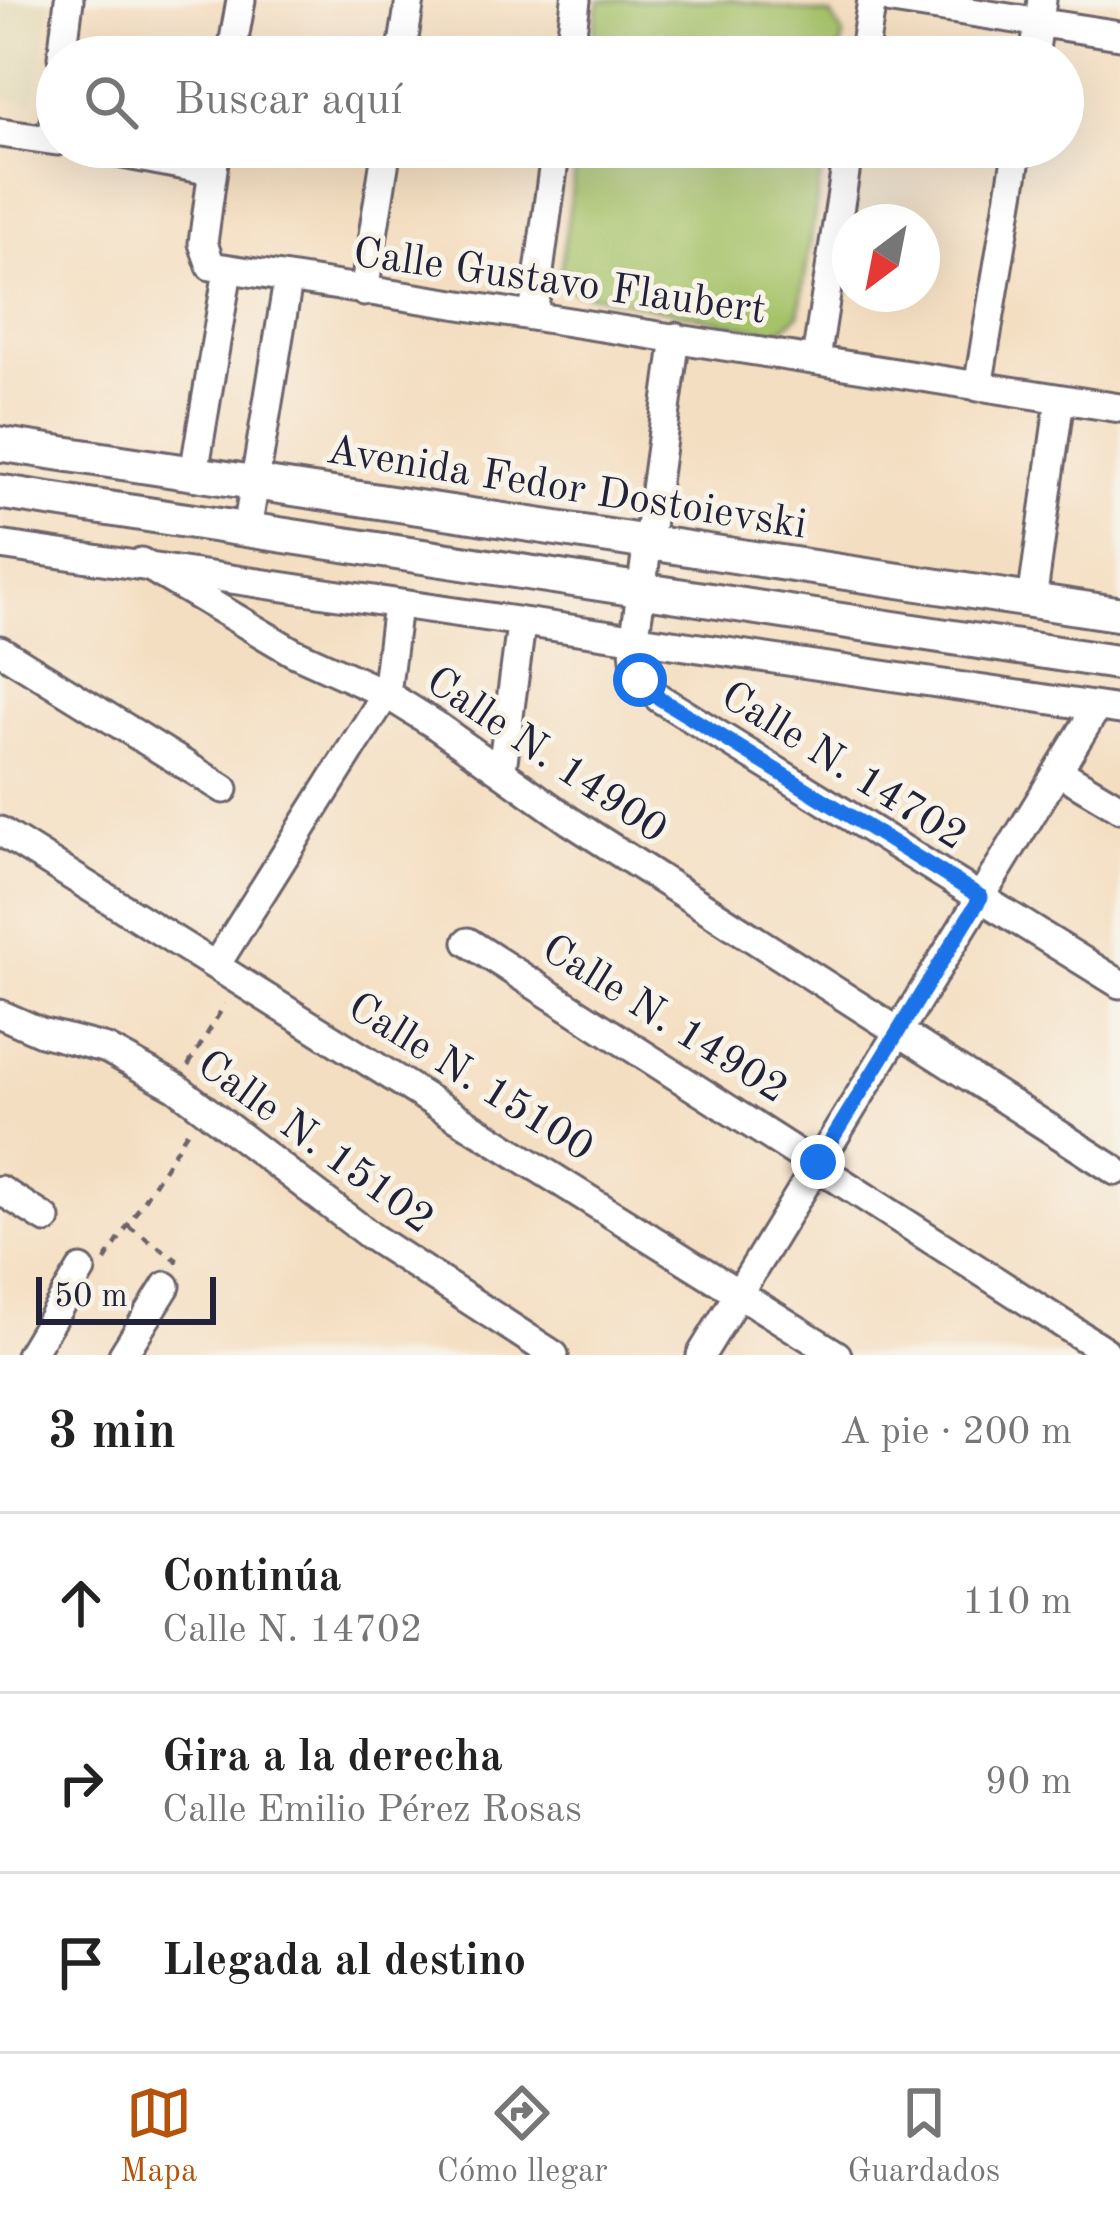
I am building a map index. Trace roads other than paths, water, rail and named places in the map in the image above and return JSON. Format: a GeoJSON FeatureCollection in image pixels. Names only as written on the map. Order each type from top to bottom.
{"type":"FeatureCollection","features":[{"type":"Feature","properties":{"kind":"main road","name":"Avenida Fedor Dostoievski"},"geometry":{"type":"LineString","coordinates":[[0,444],[1120,614]]}},
{"type":"Feature","properties":{"kind":"main road"},"geometry":{"type":"LineString","coordinates":[[0,493],[1120,663]]}},
{"type":"Feature","properties":{"kind":"street"},"geometry":{"type":"LineString","coordinates":[[65,36],[69,0]]}},
{"type":"Feature","properties":{"kind":"street"},"geometry":{"type":"LineString","coordinates":[[235,36],[241,0]]}},
{"type":"Feature","properties":{"kind":"street"},"geometry":{"type":"LineString","coordinates":[[404,36],[410,0]]}},
{"type":"Feature","properties":{"kind":"street"},"geometry":{"type":"LineString","coordinates":[[571,36],[577,0]]}},
{"type":"Feature","properties":{"kind":"street"},"geometry":{"type":"LineString","coordinates":[[866,36],[872,0]]}},
{"type":"Feature","properties":{"kind":"street"},"geometry":{"type":"LineString","coordinates":[[892,0],[1041,12],[1120,34]]}},
{"type":"Feature","properties":{"kind":"street"},"geometry":{"type":"LineString","coordinates":[[0,133],[36,138]]}},
{"type":"Feature","properties":{"kind":"street"},"geometry":{"type":"LineString","coordinates":[[194,473],[228,270],[212,266],[204,255],[213,168]]}},
{"type":"Feature","properties":{"kind":"street"},"geometry":{"type":"LineString","coordinates":[[364,292],[384,168]]}},
{"type":"Feature","properties":{"kind":"street"},"geometry":{"type":"LineString","coordinates":[[533,316],[553,168]]}},
{"type":"Feature","properties":{"kind":"street"},"geometry":{"type":"LineString","coordinates":[[815,359],[846,168]]}},
{"type":"Feature","properties":{"kind":"street"},"geometry":{"type":"LineString","coordinates":[[978,387],[1014,168]]}},
{"type":"Feature","properties":{"kind":"street","name":"Calle Gustavo Flaubert"},"geometry":{"type":"LineString","coordinates":[[228,270],[1120,408]]}},
{"type":"Feature","properties":{"kind":"street"},"geometry":{"type":"LineString","coordinates":[[248,530],[288,281]]}},
{"type":"Feature","properties":{"kind":"street"},"geometry":{"type":"LineString","coordinates":[[634,643],[676,337]]}},
{"type":"Feature","properties":{"kind":"street"},"geometry":{"type":"LineString","coordinates":[[1032,601],[1060,399]]}},
{"type":"Feature","properties":{"kind":"street"},"geometry":{"type":"LineString","coordinates":[[0,545],[141,562],[634,643],[1109,709]]}},
{"type":"Feature","properties":{"kind":"street","name":"Calle N. 14900"},"geometry":{"type":"LineString","coordinates":[[141,562],[293,652],[386,694],[570,821],[1116,1172]]}},
{"type":"Feature","properties":{"kind":"street"},"geometry":{"type":"LineString","coordinates":[[227,972],[386,694],[397,605]]}},
{"type":"Feature","properties":{"kind":"street"},"geometry":{"type":"LineString","coordinates":[[502,770],[521,625]]}},
{"type":"Feature","properties":{"kind":"street","name":"Calle N. 14702"},"geometry":{"type":"LineString","coordinates":[[634,643],[634,668],[659,698],[1120,984]]}},
{"type":"Feature","properties":{"kind":"street"},"geometry":{"type":"LineString","coordinates":[[0,650],[224,789]]}},
{"type":"Feature","properties":{"kind":"street"},"geometry":{"type":"LineString","coordinates":[[701,1355],[1058,771],[1109,709]]}},
{"type":"Feature","properties":{"kind":"street"},"geometry":{"type":"LineString","coordinates":[[1058,771],[1120,808]]}},
{"type":"Feature","properties":{"kind":"street","name":"Calle N. 15100"},"geometry":{"type":"LineString","coordinates":[[0,831],[837,1355]]}},
{"type":"Feature","properties":{"kind":"street","name":"Calle N. 14902"},"geometry":{"type":"LineString","coordinates":[[468,942],[818,1162],[1105,1351]]}},
{"type":"Feature","properties":{"kind":"street","name":"Calle N. 15102"},"geometry":{"type":"LineString","coordinates":[[8,1018],[107,1049],[176,1087],[372,1237],[554,1355]]}},
{"type":"Feature","properties":{"kind":"street"},"geometry":{"type":"LineString","coordinates":[[0,1190],[46,1219]]}},
{"type":"Feature","properties":{"kind":"street"},"geometry":{"type":"LineString","coordinates":[[30,1355],[81,1270]]}},
{"type":"Feature","properties":{"kind":"street"},"geometry":{"type":"LineString","coordinates":[[123,1355],[166,1286]]}}]}
